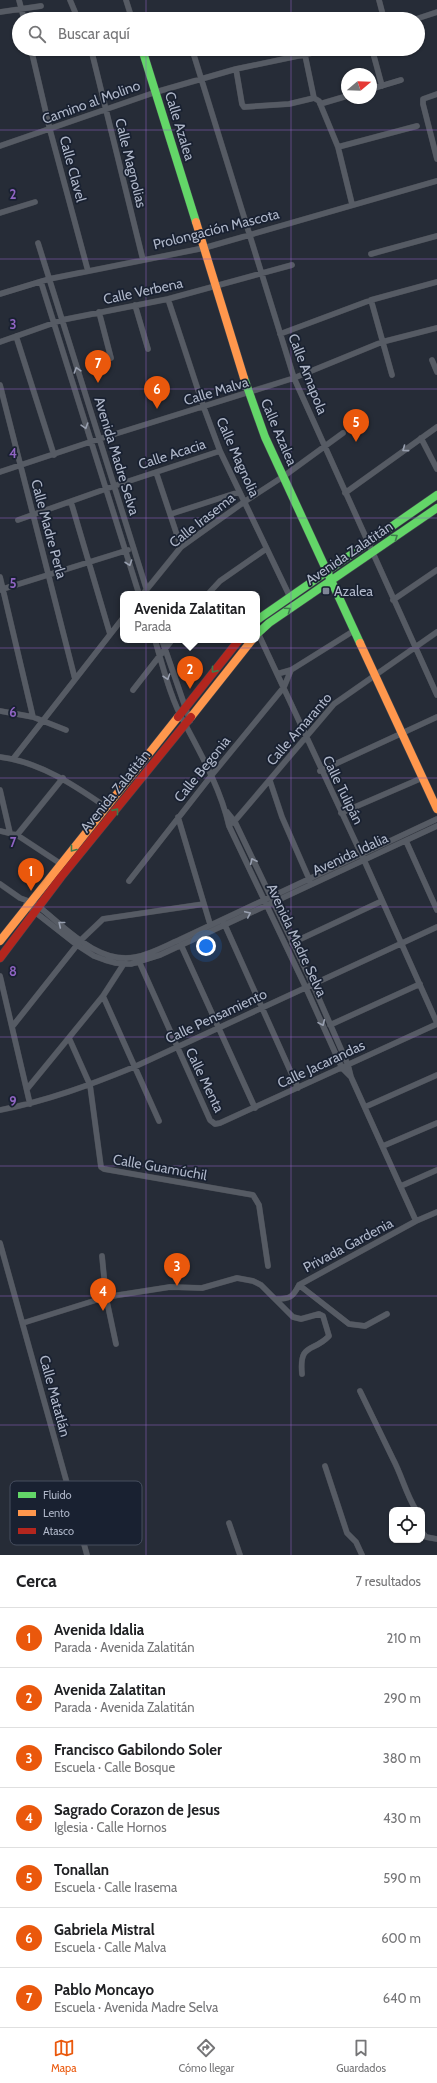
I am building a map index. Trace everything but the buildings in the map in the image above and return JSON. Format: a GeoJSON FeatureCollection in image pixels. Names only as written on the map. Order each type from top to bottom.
{"type":"FeatureCollection","features":[{"type":"Feature","properties":{"kind":"street"},"geometry":{"type":"LineString","coordinates":[[19,0],[22,12]]}},
{"type":"Feature","properties":{"kind":"street"},"geometry":{"type":"LineString","coordinates":[[70,0],[75,12]]}},
{"type":"Feature","properties":{"kind":"street"},"geometry":{"type":"LineString","coordinates":[[126,0],[130,12]]}},
{"type":"Feature","properties":{"kind":"street"},"geometry":{"type":"LineString","coordinates":[[380,0],[383,12]]}},
{"type":"Feature","properties":{"kind":"street"},"geometry":{"type":"LineString","coordinates":[[0,12],[41,6]]}},
{"type":"Feature","properties":{"kind":"street"},"geometry":{"type":"LineString","coordinates":[[425,16],[437,12]]}},
{"type":"Feature","properties":{"kind":"street","name":"Calle Clavel"},"geometry":{"type":"LineString","coordinates":[[33,56],[50,130],[88,271]]}},
{"type":"Feature","properties":{"kind":"street","name":"Calle Magnolias"},"geometry":{"type":"LineString","coordinates":[[93,56],[143,260]]}},
{"type":"Feature","properties":{"kind":"street","name":"Calle Azalea"},"geometry":{"type":"LineString","coordinates":[[144,56],[215,287],[249,393],[265,437],[332,579],[437,809]]}},
{"type":"Feature","properties":{"kind":"street","name":"Calle Amapola"},"geometry":{"type":"LineString","coordinates":[[194,56],[294,378],[367,543],[437,694]]}},
{"type":"Feature","properties":{"kind":"street","name":"Camino al Molino"},"geometry":{"type":"LineString","coordinates":[[0,146],[50,130],[105,109],[156,92],[236,69],[300,56]]}},
{"type":"Feature","properties":{"kind":"street"},"geometry":{"type":"LineString","coordinates":[[305,56],[314,98]]}},
{"type":"Feature","properties":{"kind":"street"},"geometry":{"type":"LineString","coordinates":[[374,56],[382,86]]}},
{"type":"Feature","properties":{"kind":"street"},"geometry":{"type":"LineString","coordinates":[[236,69],[242,104],[244,107],[289,104],[317,98],[338,147],[352,204]]}},
{"type":"Feature","properties":{"kind":"street"},"geometry":{"type":"LineString","coordinates":[[377,87],[401,80]]}},
{"type":"Feature","properties":{"kind":"street"},"geometry":{"type":"LineString","coordinates":[[437,94],[423,99],[427,122],[437,159]]}},
{"type":"Feature","properties":{"kind":"street"},"geometry":{"type":"LineString","coordinates":[[320,104],[341,98]]}},
{"type":"Feature","properties":{"kind":"street"},"geometry":{"type":"LineString","coordinates":[[338,147],[417,126]]}},
{"type":"Feature","properties":{"kind":"street","name":"Prolongación Mascota"},"geometry":{"type":"LineString","coordinates":[[0,294],[49,279],[204,248],[352,204],[437,181]]}},
{"type":"Feature","properties":{"kind":"street"},"geometry":{"type":"LineString","coordinates":[[0,213],[35,202]]}},
{"type":"Feature","properties":{"kind":"street"},"geometry":{"type":"LineString","coordinates":[[371,254],[437,236]]}},
{"type":"Feature","properties":{"kind":"street","name":"Avenida Madre Selva"},"geometry":{"type":"LineString","coordinates":[[38,243],[133,548],[144,591]]}},
{"type":"Feature","properties":{"kind":"street","name":"Calle Verbena"},"geometry":{"type":"LineString","coordinates":[[0,342],[62,320],[168,299],[292,265]]}},
{"type":"Feature","properties":{"kind":"street","name":"Avenida Madre Selva"},"geometry":{"type":"LineString","coordinates":[[41,282],[138,591]]}},
{"type":"Feature","properties":{"kind":"street"},"geometry":{"type":"LineString","coordinates":[[280,334],[371,300],[437,282]]}},
{"type":"Feature","properties":{"kind":"street","name":"Calle Magnolia"},"geometry":{"type":"LineString","coordinates":[[168,299],[204,408],[220,451],[290,597]]}},
{"type":"Feature","properties":{"kind":"street"},"geometry":{"type":"LineString","coordinates":[[371,300],[392,375]]}},
{"type":"Feature","properties":{"kind":"street"},"geometry":{"type":"LineString","coordinates":[[136,306],[148,349]]}},
{"type":"Feature","properties":{"kind":"street"},"geometry":{"type":"LineString","coordinates":[[99,312],[111,358]]}},
{"type":"Feature","properties":{"kind":"street","name":"Calle Malva"},"geometry":{"type":"LineString","coordinates":[[0,472],[99,439],[204,408],[294,378],[382,342],[437,328]]}},
{"type":"Feature","properties":{"kind":"street"},"geometry":{"type":"LineString","coordinates":[[16,336],[54,455]]}},
{"type":"Feature","properties":{"kind":"street"},"geometry":{"type":"LineString","coordinates":[[432,360],[437,372]]}},
{"type":"Feature","properties":{"kind":"street","name":"Calle Madre Perla"},"geometry":{"type":"LineString","coordinates":[[0,385],[19,466],[49,573],[75,679]]}},
{"type":"Feature","properties":{"kind":"street"},"geometry":{"type":"LineString","coordinates":[[345,494],[437,427]]}},
{"type":"Feature","properties":{"kind":"street","name":"Calle Irasema"},"geometry":{"type":"LineString","coordinates":[[147,591],[182,547],[343,433]]}},
{"type":"Feature","properties":{"kind":"street"},"geometry":{"type":"LineString","coordinates":[[421,438],[437,469]]}},
{"type":"Feature","properties":{"kind":"street","name":"Calle Acacia"},"geometry":{"type":"LineString","coordinates":[[18,520],[33,516],[105,489],[220,451]]}},
{"type":"Feature","properties":{"kind":"street"},"geometry":{"type":"LineString","coordinates":[[156,472],[182,547]]}},
{"type":"Feature","properties":{"kind":"street"},"geometry":{"type":"LineString","coordinates":[[170,514],[239,492]]}},
{"type":"Feature","properties":{"kind":"street","name":"Avenida Zalatitán"},"geometry":{"type":"LineString","coordinates":[[260,618],[437,495]]}},
{"type":"Feature","properties":{"kind":"street"},"geometry":{"type":"LineString","coordinates":[[71,502],[110,634]]}},
{"type":"Feature","properties":{"kind":"street","name":"Avenida Zalatitán"},"geometry":{"type":"LineString","coordinates":[[260,631],[269,623],[332,579],[372,554],[437,508]]}},
{"type":"Feature","properties":{"kind":"street"},"geometry":{"type":"LineString","coordinates":[[2,589],[49,573],[133,548]]}},
{"type":"Feature","properties":{"kind":"street"},"geometry":{"type":"LineString","coordinates":[[211,591],[220,581],[266,549]]}},
{"type":"Feature","properties":{"kind":"street"},"geometry":{"type":"LineString","coordinates":[[393,600],[437,570]]}},
{"type":"Feature","properties":{"kind":"street"},"geometry":{"type":"LineString","coordinates":[[0,576],[33,717]]}},
{"type":"Feature","properties":{"kind":"street"},"geometry":{"type":"LineString","coordinates":[[13,759],[120,622]]}},
{"type":"Feature","properties":{"kind":"street"},"geometry":{"type":"LineString","coordinates":[[277,674],[292,670],[355,630]]}},
{"type":"Feature","properties":{"kind":"street","name":"Calle Amaranto"},"geometry":{"type":"LineString","coordinates":[[229,826],[270,781],[334,704],[437,632]]}},
{"type":"Feature","properties":{"kind":"street","name":"Calle Tulipán"},"geometry":{"type":"LineString","coordinates":[[260,640],[284,687],[320,771],[364,860],[437,1024]]}},
{"type":"Feature","properties":{"kind":"street","name":"Avenida Madre Selva"},"geometry":{"type":"LineString","coordinates":[[155,643],[188,726],[225,810],[229,826],[313,985],[348,1065],[351,1077],[416,1221]]}},
{"type":"Feature","properties":{"kind":"street","name":"Avenida Madre Selva"},"geometry":{"type":"LineString","coordinates":[[163,643],[182,710]]}},
{"type":"Feature","properties":{"kind":"street"},"geometry":{"type":"LineString","coordinates":[[133,690],[170,643]]}},
{"type":"Feature","properties":{"kind":"street","name":"Avenida Zalatitán"},"geometry":{"type":"LineString","coordinates":[[0,958],[62,864],[182,710],[237,643]]}},
{"type":"Feature","properties":{"kind":"street","name":"Avenida Zalatitán"},"geometry":{"type":"LineString","coordinates":[[0,940],[33,906],[188,726],[250,643]]}},
{"type":"Feature","properties":{"kind":"street","name":"Calle Begonia"},"geometry":{"type":"LineString","coordinates":[[129,881],[178,817],[284,687],[292,670]]}},
{"type":"Feature","properties":{"kind":"street"},"geometry":{"type":"LineString","coordinates":[[0,711],[33,717],[66,730]]}},
{"type":"Feature","properties":{"kind":"street"},"geometry":{"type":"LineString","coordinates":[[320,771],[437,717]]}},
{"type":"Feature","properties":{"kind":"street"},"geometry":{"type":"LineString","coordinates":[[0,757],[13,759],[63,778],[106,807]]}},
{"type":"Feature","properties":{"kind":"street"},"geometry":{"type":"LineString","coordinates":[[17,835],[63,778]]}},
{"type":"Feature","properties":{"kind":"street"},"geometry":{"type":"LineString","coordinates":[[341,813],[422,778]]}},
{"type":"Feature","properties":{"kind":"street"},"geometry":{"type":"LineString","coordinates":[[270,781],[282,817],[312,885]]}},
{"type":"Feature","properties":{"kind":"street"},"geometry":{"type":"LineString","coordinates":[[0,790],[10,833]]}},
{"type":"Feature","properties":{"kind":"street","name":"Avenida Madre Selva"},"geometry":{"type":"LineString","coordinates":[[225,810],[234,822],[342,1068],[351,1077]]}},
{"type":"Feature","properties":{"kind":"street"},"geometry":{"type":"LineString","coordinates":[[178,817],[210,924]]}},
{"type":"Feature","properties":{"kind":"street","name":"Avenida Idalia"},"geometry":{"type":"LineString","coordinates":[[269,901],[309,878],[437,819]]}},
{"type":"Feature","properties":{"kind":"street","name":"Avenida Idalia"},"geometry":{"type":"LineString","coordinates":[[0,884],[33,906],[79,942],[94,956],[124,964],[181,945],[223,922],[269,901],[312,885],[437,826]]}},
{"type":"Feature","properties":{"kind":"street"},"geometry":{"type":"LineString","coordinates":[[0,831],[17,835],[62,864]]}},
{"type":"Feature","properties":{"kind":"street"},"geometry":{"type":"LineString","coordinates":[[406,841],[437,910]]}},
{"type":"Feature","properties":{"kind":"street"},"geometry":{"type":"LineString","coordinates":[[292,943],[382,901]]}},
{"type":"Feature","properties":{"kind":"street"},"geometry":{"type":"LineString","coordinates":[[12,1027],[79,942],[103,919],[204,904]]}},
{"type":"Feature","properties":{"kind":"street"},"geometry":{"type":"LineString","coordinates":[[223,922],[298,1088]]}},
{"type":"Feature","properties":{"kind":"street","name":"Avenida Idalia"},"geometry":{"type":"LineString","coordinates":[[79,942],[97,951],[139,960],[210,924],[223,922]]}},
{"type":"Feature","properties":{"kind":"street","name":"Calle Pensamiento"},"geometry":{"type":"LineString","coordinates":[[0,1110],[30,1104],[90,1085],[134,1067],[437,927]]}},
{"type":"Feature","properties":{"kind":"street"},"geometry":{"type":"LineString","coordinates":[[181,945],[255,1108]]}},
{"type":"Feature","properties":{"kind":"street"},"geometry":{"type":"LineString","coordinates":[[27,1089],[103,996],[127,958]]}},
{"type":"Feature","properties":{"kind":"street","name":"Calle Menta"},"geometry":{"type":"LineString","coordinates":[[139,960],[176,1048],[210,1120],[215,1124]]}},
{"type":"Feature","properties":{"kind":"street"},"geometry":{"type":"LineString","coordinates":[[0,976],[30,1104]]}},
{"type":"Feature","properties":{"kind":"street"},"geometry":{"type":"LineString","coordinates":[[330,1025],[420,984]]}},
{"type":"Feature","properties":{"kind":"street"},"geometry":{"type":"LineString","coordinates":[[103,996],[159,1121]]}},
{"type":"Feature","properties":{"kind":"street","name":"Calle Jacarandas"},"geometry":{"type":"LineString","coordinates":[[215,1124],[255,1108],[437,1024]]}},
{"type":"Feature","properties":{"kind":"street","name":"Calle Guamúchil"},"geometry":{"type":"LineString","coordinates":[[69,1038],[90,1085],[101,1167],[125,1174],[253,1195],[259,1205],[268,1266]]}},
{"type":"Feature","properties":{"kind":"street"},"geometry":{"type":"LineString","coordinates":[[365,1107],[437,1075]]}},
{"type":"Feature","properties":{"kind":"street"},"geometry":{"type":"LineString","coordinates":[[383,1146],[437,1123]]}},
{"type":"Feature","properties":{"kind":"street"},"geometry":{"type":"LineString","coordinates":[[401,1186],[437,1170]]}},
{"type":"Feature","properties":{"kind":"street","name":"Privada Gardenia"},"geometry":{"type":"LineString","coordinates":[[387,1314],[365,1326],[349,1324],[299,1285],[416,1221],[437,1212]]}},
{"type":"Feature","properties":{"kind":"street","name":"Calle Matatlán"},"geometry":{"type":"LineString","coordinates":[[0,1246],[23,1323],[65,1481]]}},
{"type":"Feature","properties":{"kind":"street"},"geometry":{"type":"LineString","coordinates":[[102,1256],[106,1297],[116,1344]]}},
{"type":"Feature","properties":{"kind":"street"},"geometry":{"type":"LineString","coordinates":[[23,1323],[106,1297],[170,1287],[202,1288],[237,1278],[253,1281],[261,1285],[290,1315],[297,1318],[319,1314],[323,1316],[329,1336],[305,1351],[301,1362],[302,1374]]}},
{"type":"Feature","properties":{"kind":"street"},"geometry":{"type":"LineString","coordinates":[[276,1299],[289,1299],[293,1296],[299,1285]]}},
{"type":"Feature","properties":{"kind":"street"},"geometry":{"type":"LineString","coordinates":[[360,1391],[415,1507]]}},
{"type":"Feature","properties":{"kind":"street"},"geometry":{"type":"LineString","coordinates":[[325,1466],[347,1533],[356,1542],[362,1555]]}},
{"type":"Feature","properties":{"kind":"street"},"geometry":{"type":"LineString","coordinates":[[229,1524],[240,1555]]}},
{"type":"Feature","properties":{"kind":"street"},"geometry":{"type":"LineString","coordinates":[[425,1536],[437,1539]]}},
{"type":"Feature","properties":{"kind":"street","name":"Calle Matatlán"},"geometry":{"type":"LineString","coordinates":[[82,1545],[85,1555]]}},
{"type":"Feature","properties":{"kind":"traffic: fast"},"geometry":{"type":"LineString","coordinates":[[144,56],[196,222]]}},
{"type":"Feature","properties":{"kind":"traffic: fast"},"geometry":{"type":"LineString","coordinates":[[244,378],[265,437],[360,643]]}},
{"type":"Feature","properties":{"kind":"traffic: fast"},"geometry":{"type":"LineString","coordinates":[[260,618],[437,495]]}},
{"type":"Feature","properties":{"kind":"traffic: fast"},"geometry":{"type":"LineString","coordinates":[[260,631],[269,623],[437,508]]}},
{"type":"Feature","properties":{"kind":"traffic: slow"},"geometry":{"type":"LineString","coordinates":[[196,222],[244,378]]}},
{"type":"Feature","properties":{"kind":"traffic: slow"},"geometry":{"type":"LineString","coordinates":[[191,717],[250,643]]}},
{"type":"Feature","properties":{"kind":"traffic: slow"},"geometry":{"type":"LineString","coordinates":[[360,643],[437,809]]}},
{"type":"Feature","properties":{"kind":"traffic: slow"},"geometry":{"type":"LineString","coordinates":[[0,941],[178,717]]}},
{"type":"Feature","properties":{"kind":"traffic: jam"},"geometry":{"type":"LineString","coordinates":[[178,717],[237,643]]}},
{"type":"Feature","properties":{"kind":"traffic: jam"},"geometry":{"type":"LineString","coordinates":[[0,958],[61,877],[191,717]]}},
{"type":"Feature","properties":{"kind":"place","name":"Pablo Moncayo"},"geometry":{"type":"Point","coordinates":[98,383]}},
{"type":"Feature","properties":{"kind":"place","name":"Gabriela Mistral"},"geometry":{"type":"Point","coordinates":[157,409]}},
{"type":"Feature","properties":{"kind":"place","name":"Tonallan"},"geometry":{"type":"Point","coordinates":[356,442]}},
{"type":"Feature","properties":{"kind":"place","name":"Azalea"},"geometry":{"type":"Point","coordinates":[326,591]}},
{"type":"Feature","properties":{"kind":"place","name":"Avenida Zalatitan"},"geometry":{"type":"Point","coordinates":[190,689]}},
{"type":"Feature","properties":{"kind":"place","name":"Avenida Idalia"},"geometry":{"type":"Point","coordinates":[31,891]}},
{"type":"Feature","properties":{"kind":"place","name":"Francisco Gabilondo Soler"},"geometry":{"type":"Point","coordinates":[177,1286]}},
{"type":"Feature","properties":{"kind":"place","name":"Sagrado Corazon de Jesus"},"geometry":{"type":"Point","coordinates":[103,1311]}}]}
